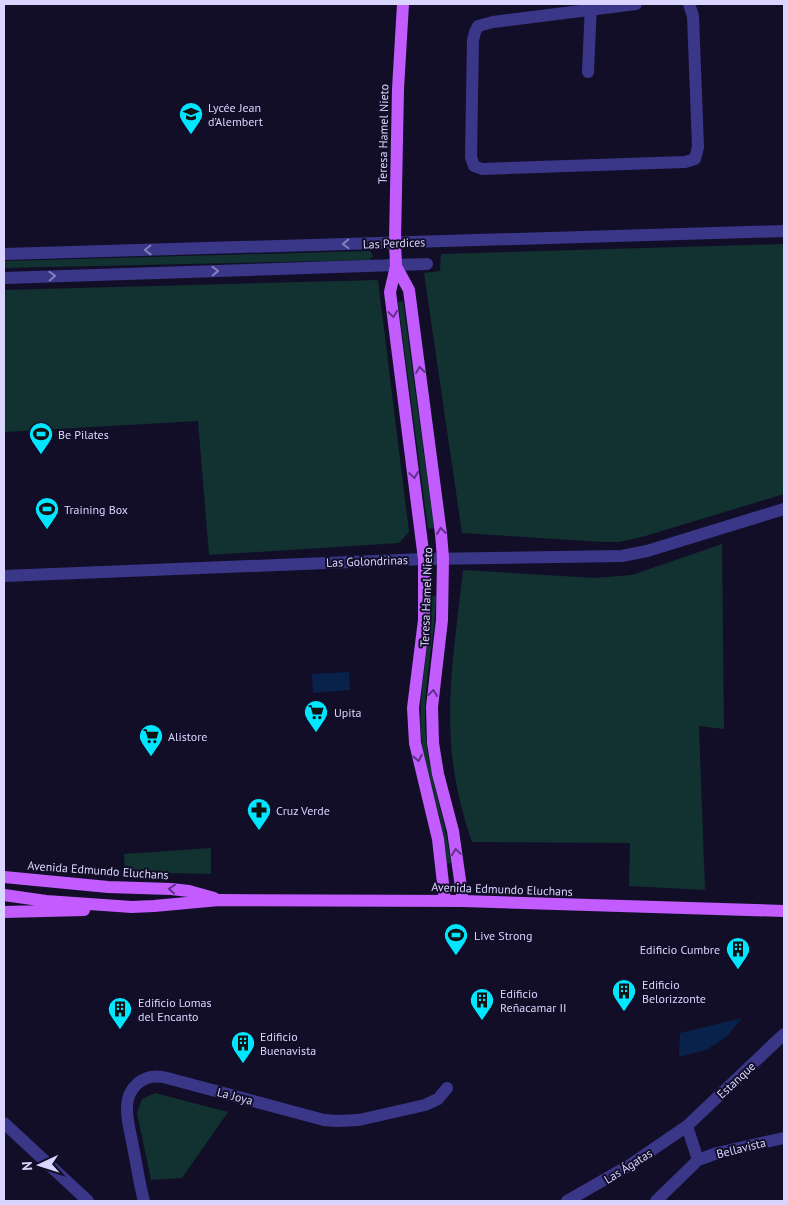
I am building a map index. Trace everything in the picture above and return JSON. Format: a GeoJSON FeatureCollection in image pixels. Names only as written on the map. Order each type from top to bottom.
{"type":"FeatureCollection","features":[{"type":"Feature","properties":{"kind":"main road","name":"Teresa Hamel Nieto"},"geometry":{"type":"LineString","coordinates":[[402,4],[398,89],[396,266],[390,292],[424,559],[424,620],[413,708],[414,726],[418,760],[438,839],[445,900]]}},
{"type":"Feature","properties":{"kind":"main road","name":"Teresa Hamel Nieto"},"geometry":{"type":"LineString","coordinates":[[396,266],[409,290],[443,558],[442,620],[432,707],[433,743],[438,774],[453,830],[463,901]]}},
{"type":"Feature","properties":{"kind":"main road","name":"Avenida Edmundo Eluchans"},"geometry":{"type":"LineString","coordinates":[[4,877],[108,887],[171,889],[189,891],[219,900]]}},
{"type":"Feature","properties":{"kind":"main road","name":"Avenida Edmundo Eluchans"},"geometry":{"type":"LineString","coordinates":[[4,895],[46,901],[154,906],[219,900],[445,900],[784,911]]}},
{"type":"Feature","properties":{"kind":"main road"},"geometry":{"type":"LineString","coordinates":[[4,912],[65,911],[109,905]]}},
{"type":"Feature","properties":{"kind":"street"},"geometry":{"type":"LineString","coordinates":[[636,4],[591,7],[492,22],[478,26],[474,32],[473,40],[471,157],[472,162],[477,168],[685,162],[695,159],[698,148],[694,35],[693,16],[689,4]]}},
{"type":"Feature","properties":{"kind":"street"},"geometry":{"type":"LineString","coordinates":[[588,72],[591,7]]}},
{"type":"Feature","properties":{"kind":"street","name":"Las Perdices"},"geometry":{"type":"LineString","coordinates":[[4,254],[784,231]]}},
{"type":"Feature","properties":{"kind":"street","name":"Las Perdices"},"geometry":{"type":"LineString","coordinates":[[4,278],[427,264]]}},
{"type":"Feature","properties":{"kind":"street","name":"Las Golondrinas"},"geometry":{"type":"LineString","coordinates":[[4,576],[443,558],[609,557],[634,554],[784,509]]}},
{"type":"Feature","properties":{"kind":"street","name":"Estanque"},"geometry":{"type":"LineString","coordinates":[[687,1126],[784,1034]]}},
{"type":"Feature","properties":{"kind":"street","name":"La Joya"},"geometry":{"type":"LineString","coordinates":[[144,1201],[127,1110],[130,1094],[134,1087],[146,1078],[160,1076],[324,1120],[337,1121],[359,1120],[425,1105],[438,1100],[447,1088]]}},
{"type":"Feature","properties":{"kind":"street"},"geometry":{"type":"LineString","coordinates":[[4,1123],[88,1201]]}},
{"type":"Feature","properties":{"kind":"street"},"geometry":{"type":"LineString","coordinates":[[687,1126],[698,1160]]}},
{"type":"Feature","properties":{"kind":"street","name":"Las Ágatas"},"geometry":{"type":"LineString","coordinates":[[567,1201],[630,1165],[687,1126]]}},
{"type":"Feature","properties":{"kind":"street","name":"Bellavista"},"geometry":{"type":"LineString","coordinates":[[656,1201],[698,1160],[717,1153],[784,1138]]}},
{"type":"Feature","properties":{"kind":"green space"},"geometry":{"type":"Polygon","coordinates":[[[784,244],[784,494],[642,537],[619,542],[462,533],[424,273],[440,271],[441,254],[784,244]]]}},
{"type":"Feature","properties":{"kind":"green space"},"geometry":{"type":"Polygon","coordinates":[[[370,251],[373,256],[369,260],[4,268],[4,261],[370,251]]]}},
{"type":"Feature","properties":{"kind":"green space"},"geometry":{"type":"Polygon","coordinates":[[[378,280],[409,532],[399,543],[209,555],[198,421],[4,432],[4,290],[378,280]]]}},
{"type":"Feature","properties":{"kind":"green space"},"geometry":{"type":"Polygon","coordinates":[[[403,301],[434,528],[428,529],[398,302],[403,301]]]}},
{"type":"Feature","properties":{"kind":"green space"},"geometry":{"type":"Polygon","coordinates":[[[722,544],[724,729],[699,726],[705,890],[629,886],[630,843],[472,842],[456,780],[450,721],[453,656],[463,570],[594,578],[632,575],[722,544]]]}},
{"type":"Feature","properties":{"kind":"green space"},"geometry":{"type":"Polygon","coordinates":[[[432,596],[436,596],[425,700],[426,734],[431,771],[451,863],[447,864],[444,837],[425,760],[421,733],[421,699],[432,596]]]}},
{"type":"Feature","properties":{"kind":"green space"},"geometry":{"type":"Polygon","coordinates":[[[211,848],[211,874],[125,872],[124,854],[211,848]]]}},
{"type":"Feature","properties":{"kind":"green space"},"geometry":{"type":"Polygon","coordinates":[[[155,1093],[228,1112],[182,1178],[151,1180],[137,1113],[142,1099],[155,1093]]]}},
{"type":"Feature","properties":{"kind":"water"},"geometry":{"type":"Polygon","coordinates":[[[349,672],[350,690],[313,693],[312,674],[349,672]]]}},
{"type":"Feature","properties":{"kind":"water"},"geometry":{"type":"Polygon","coordinates":[[[742,1018],[726,1037],[706,1050],[679,1057],[680,1033],[742,1018]]]}},
{"type":"Feature","properties":{"kind":"place","name":"Lycée Jean d’Alembert"},"geometry":{"type":"Point","coordinates":[191,135]}},
{"type":"Feature","properties":{"kind":"place","name":"Be Pilates"},"geometry":{"type":"Point","coordinates":[41,455]}},
{"type":"Feature","properties":{"kind":"place","name":"Training Box"},"geometry":{"type":"Point","coordinates":[47,530]}},
{"type":"Feature","properties":{"kind":"place","name":"Upita"},"geometry":{"type":"Point","coordinates":[316,733]}},
{"type":"Feature","properties":{"kind":"place","name":"Alistore"},"geometry":{"type":"Point","coordinates":[151,757]}},
{"type":"Feature","properties":{"kind":"place","name":"Cruz Verde"},"geometry":{"type":"Point","coordinates":[259,831]}},
{"type":"Feature","properties":{"kind":"place","name":"Live Strong"},"geometry":{"type":"Point","coordinates":[456,956]}},
{"type":"Feature","properties":{"kind":"place","name":"Edificio Cumbre"},"geometry":{"type":"Point","coordinates":[738,970]}},
{"type":"Feature","properties":{"kind":"place","name":"Edificio Belorizzonte"},"geometry":{"type":"Point","coordinates":[624,1012]}},
{"type":"Feature","properties":{"kind":"place","name":"Edificio Reñacamar II"},"geometry":{"type":"Point","coordinates":[482,1021]}},
{"type":"Feature","properties":{"kind":"place","name":"Edificio Lomas del Encanto"},"geometry":{"type":"Point","coordinates":[120,1030]}},
{"type":"Feature","properties":{"kind":"place","name":"Edificio Buenavista"},"geometry":{"type":"Point","coordinates":[243,1064]}}]}
